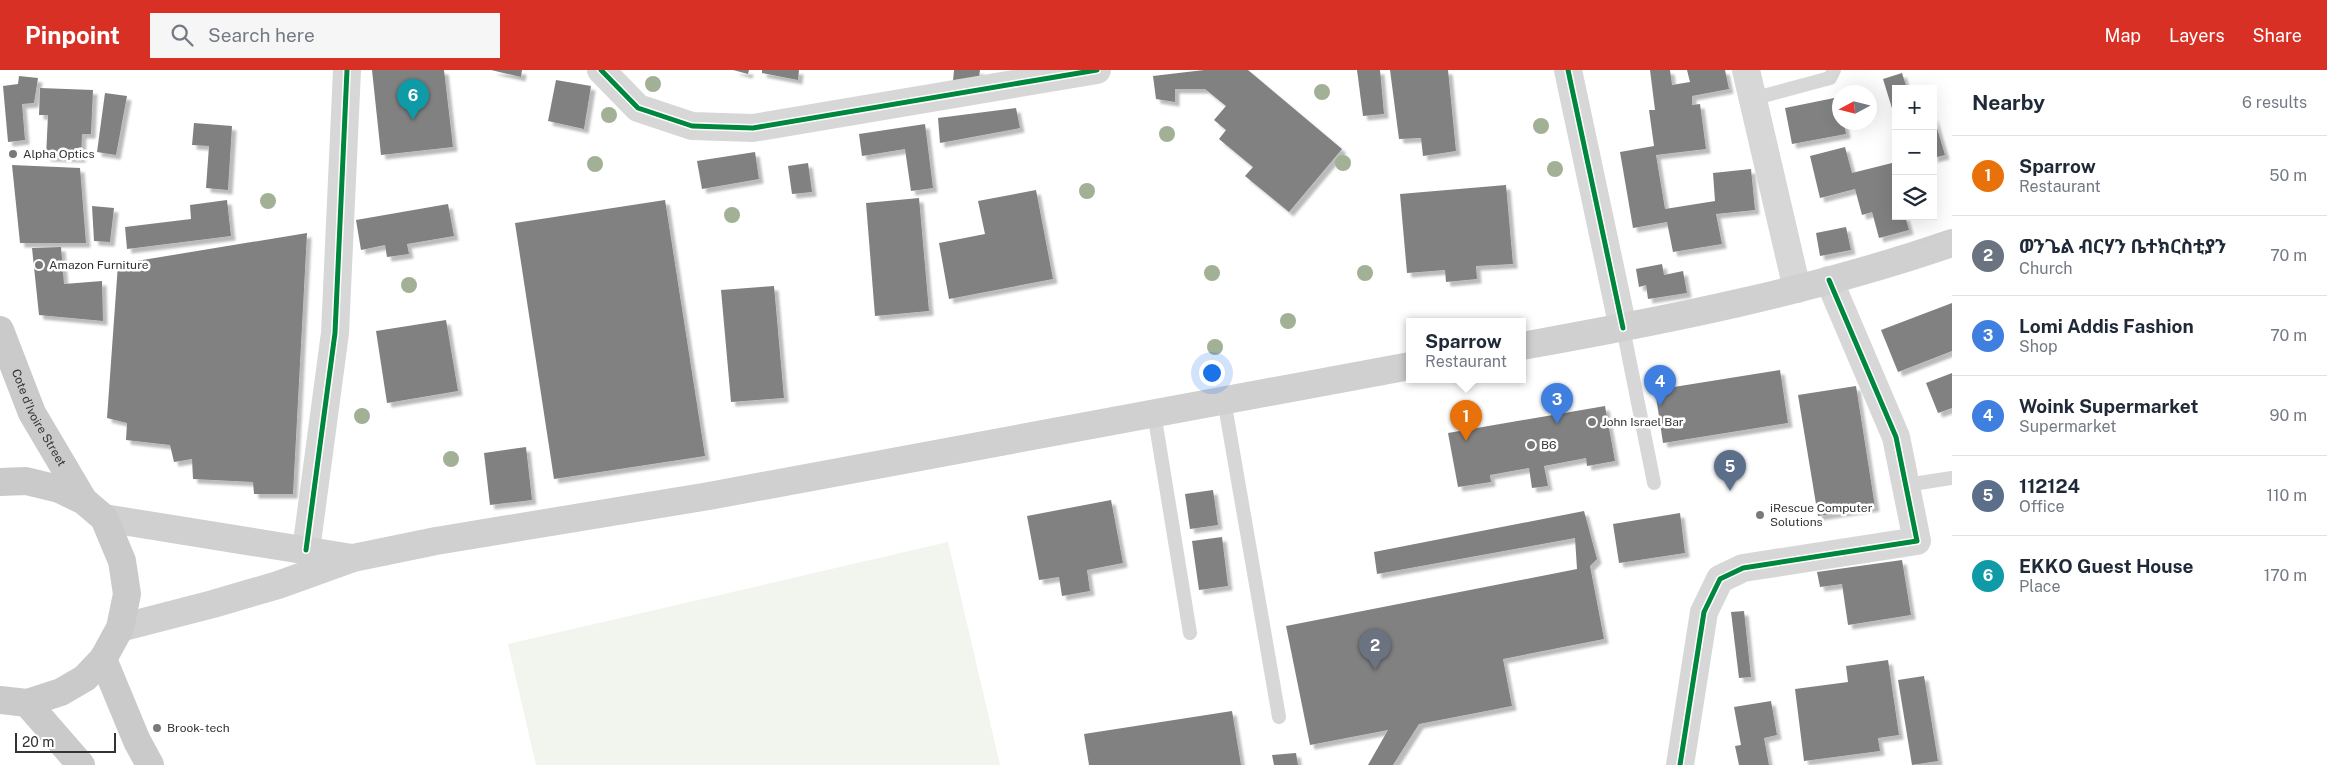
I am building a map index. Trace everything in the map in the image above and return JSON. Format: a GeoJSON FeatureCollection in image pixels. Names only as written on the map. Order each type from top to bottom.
{"type":"FeatureCollection","features":[{"type":"Feature","properties":{"kind":"main road"},"geometry":{"type":"LineString","coordinates":[[1526,345],[1623,328],[1797,288],[1952,243]]}},
{"type":"Feature","properties":{"kind":"main road","name":"Cote d'Ivoire Street"},"geometry":{"type":"LineString","coordinates":[[0,330],[32,413],[94,509],[122,561],[126,594],[120,628],[104,659],[84,678],[61,692],[27,703]]}},
{"type":"Feature","properties":{"kind":"main road"},"geometry":{"type":"LineString","coordinates":[[120,628],[213,604],[353,558],[436,541],[709,496],[1049,431],[1406,367]]}},
{"type":"Feature","properties":{"kind":"main road"},"geometry":{"type":"LineString","coordinates":[[0,482],[26,481],[59,489],[94,509],[353,558]]}},
{"type":"Feature","properties":{"kind":"main road"},"geometry":{"type":"LineString","coordinates":[[104,659],[137,741],[150,765]]}},
{"type":"Feature","properties":{"kind":"main road"},"geometry":{"type":"LineString","coordinates":[[0,700],[27,703],[81,765]]}},
{"type":"Feature","properties":{"kind":"street"},"geometry":{"type":"LineString","coordinates":[[306,550],[335,333],[347,70]]}},
{"type":"Feature","properties":{"kind":"street"},"geometry":{"type":"LineString","coordinates":[[601,70],[638,108],[692,126],[753,128],[1097,70]]}},
{"type":"Feature","properties":{"kind":"street"},"geometry":{"type":"LineString","coordinates":[[1568,70],[1623,328]]}},
{"type":"Feature","properties":{"kind":"street"},"geometry":{"type":"LineString","coordinates":[[1746,70],[1797,288]]}},
{"type":"Feature","properties":{"kind":"street"},"geometry":{"type":"LineString","coordinates":[[1680,765],[1704,612],[1720,579],[1743,568],[1918,540],[1896,437],[1829,280]]}},
{"type":"Feature","properties":{"kind":"lane"},"geometry":{"type":"LineString","coordinates":[[1752,99],[1830,78],[1834,70]]}},
{"type":"Feature","properties":{"kind":"lane"},"geometry":{"type":"LineString","coordinates":[[1623,328],[1654,483]]}},
{"type":"Feature","properties":{"kind":"lane"},"geometry":{"type":"LineString","coordinates":[[1224,400],[1279,717]]}},
{"type":"Feature","properties":{"kind":"lane"},"geometry":{"type":"LineString","coordinates":[[1154,413],[1190,633]]}},
{"type":"Feature","properties":{"kind":"lane"},"geometry":{"type":"LineString","coordinates":[[1906,486],[1952,478]]}},
{"type":"Feature","properties":{"kind":"shaded area"},"geometry":{"type":"Polygon","coordinates":[[[948,542],[1000,765],[536,765],[508,644],[948,542]]]}},
{"type":"Feature","properties":{"kind":"building"},"geometry":{"type":"Polygon","coordinates":[[[372,70],[444,70],[453,147],[381,155],[372,70]]]}},
{"type":"Feature","properties":{"kind":"building"},"geometry":{"type":"Polygon","coordinates":[[[491,70],[522,70],[521,77],[491,70]]]}},
{"type":"Feature","properties":{"kind":"building"},"geometry":{"type":"Polygon","coordinates":[[[733,70],[749,70],[748,74],[733,70]]]}},
{"type":"Feature","properties":{"kind":"building"},"geometry":{"type":"Polygon","coordinates":[[[762,70],[799,70],[798,80],[762,73],[762,70]]]}},
{"type":"Feature","properties":{"kind":"building"},"geometry":{"type":"Polygon","coordinates":[[[954,70],[980,70],[979,77],[953,81],[954,70]]]}},
{"type":"Feature","properties":{"kind":"building"},"geometry":{"type":"Polygon","coordinates":[[[1204,70],[1248,70],[1342,149],[1289,212],[1245,176],[1253,167],[1219,139],[1226,130],[1214,120],[1226,106],[1205,89],[1175,89],[1175,102],[1156,99],[1153,76],[1204,70]]]}},
{"type":"Feature","properties":{"kind":"building"},"geometry":{"type":"Polygon","coordinates":[[[1357,70],[1380,70],[1384,114],[1363,116],[1357,70]]]}},
{"type":"Feature","properties":{"kind":"building"},"geometry":{"type":"Polygon","coordinates":[[[1390,70],[1448,70],[1456,151],[1423,156],[1421,138],[1399,139],[1390,70]]]}},
{"type":"Feature","properties":{"kind":"building"},"geometry":{"type":"Polygon","coordinates":[[[1650,70],[1670,70],[1672,85],[1690,82],[1687,70],[1725,70],[1729,89],[1692,96],[1692,105],[1700,104],[1706,149],[1656,155],[1665,209],[1715,201],[1713,173],[1751,169],[1755,210],[1716,214],[1722,244],[1673,252],[1667,222],[1633,228],[1620,152],[1654,146],[1649,110],[1655,110],[1650,70]]]}},
{"type":"Feature","properties":{"kind":"building"},"geometry":{"type":"Polygon","coordinates":[[[1902,73],[1906,85],[1892,85],[1892,108],[1883,79],[1902,73]]]}},
{"type":"Feature","properties":{"kind":"building"},"geometry":{"type":"Polygon","coordinates":[[[19,76],[38,78],[34,103],[22,104],[25,140],[8,142],[3,86],[18,84],[19,76]]]}},
{"type":"Feature","properties":{"kind":"building"},"geometry":{"type":"Polygon","coordinates":[[[556,80],[591,86],[584,129],[548,121],[556,80]]]}},
{"type":"Feature","properties":{"kind":"building"},"geometry":{"type":"Polygon","coordinates":[[[40,88],[93,90],[91,134],[82,134],[81,158],[46,157],[48,115],[39,115],[40,88]]]}},
{"type":"Feature","properties":{"kind":"building"},"geometry":{"type":"Polygon","coordinates":[[[105,93],[127,96],[116,155],[97,152],[105,93]]]}},
{"type":"Feature","properties":{"kind":"building"},"geometry":{"type":"Polygon","coordinates":[[[1832,98],[1832,130],[1845,130],[1846,134],[1792,144],[1785,108],[1832,98]]]}},
{"type":"Feature","properties":{"kind":"building"},"geometry":{"type":"Polygon","coordinates":[[[1016,108],[1020,128],[940,143],[938,118],[1016,108]]]}},
{"type":"Feature","properties":{"kind":"building"},"geometry":{"type":"Polygon","coordinates":[[[194,123],[232,126],[228,190],[206,188],[209,146],[192,145],[194,123]]]}},
{"type":"Feature","properties":{"kind":"building"},"geometry":{"type":"Polygon","coordinates":[[[925,124],[933,188],[911,191],[905,149],[862,156],[859,134],[925,124]]]}},
{"type":"Feature","properties":{"kind":"building"},"geometry":{"type":"Polygon","coordinates":[[[1937,128],[1945,155],[1937,157],[1937,128]]]}},
{"type":"Feature","properties":{"kind":"building"},"geometry":{"type":"Polygon","coordinates":[[[1845,147],[1852,173],[1892,163],[1892,220],[1906,220],[1909,230],[1879,238],[1872,212],[1862,215],[1855,189],[1820,198],[1810,156],[1845,147]]]}},
{"type":"Feature","properties":{"kind":"building"},"geometry":{"type":"Polygon","coordinates":[[[755,152],[759,179],[702,189],[697,161],[755,152]]]}},
{"type":"Feature","properties":{"kind":"building"},"geometry":{"type":"Polygon","coordinates":[[[808,163],[812,192],[792,194],[788,166],[808,163]]]}},
{"type":"Feature","properties":{"kind":"building"},"geometry":{"type":"Polygon","coordinates":[[[12,165],[80,168],[86,243],[20,243],[12,165]]]}},
{"type":"Feature","properties":{"kind":"building"},"geometry":{"type":"Polygon","coordinates":[[[1506,185],[1513,264],[1476,266],[1477,279],[1446,282],[1445,270],[1407,273],[1400,194],[1506,185]]]}},
{"type":"Feature","properties":{"kind":"building"},"geometry":{"type":"Polygon","coordinates":[[[1036,190],[1053,279],[949,299],[939,243],[985,234],[978,201],[1036,190]]]}},
{"type":"Feature","properties":{"kind":"building"},"geometry":{"type":"Polygon","coordinates":[[[919,198],[929,311],[875,316],[866,203],[919,198]]]}},
{"type":"Feature","properties":{"kind":"building"},"geometry":{"type":"Polygon","coordinates":[[[227,200],[231,236],[127,249],[125,227],[191,219],[190,205],[227,200]]]}},
{"type":"Feature","properties":{"kind":"building"},"geometry":{"type":"Polygon","coordinates":[[[665,200],[705,456],[554,479],[515,223],[665,200]]]}},
{"type":"Feature","properties":{"kind":"building"},"geometry":{"type":"Polygon","coordinates":[[[448,204],[454,236],[407,244],[409,254],[387,257],[385,245],[361,250],[356,220],[448,204]]]}},
{"type":"Feature","properties":{"kind":"building"},"geometry":{"type":"Polygon","coordinates":[[[92,206],[114,208],[110,242],[94,241],[92,206]]]}},
{"type":"Feature","properties":{"kind":"building"},"geometry":{"type":"Polygon","coordinates":[[[1846,227],[1851,250],[1820,256],[1816,233],[1846,227]]]}},
{"type":"Feature","properties":{"kind":"building"},"geometry":{"type":"Polygon","coordinates":[[[307,233],[293,494],[254,494],[253,482],[193,479],[192,459],[174,462],[170,445],[126,440],[127,423],[107,418],[118,264],[307,233]]]}},
{"type":"Feature","properties":{"kind":"building"},"geometry":{"type":"Polygon","coordinates":[[[61,247],[64,284],[102,281],[103,321],[39,315],[32,248],[61,247]]]}},
{"type":"Feature","properties":{"kind":"building"},"geometry":{"type":"Polygon","coordinates":[[[1662,264],[1664,275],[1683,271],[1687,293],[1648,299],[1646,285],[1639,287],[1636,269],[1662,264]]]}},
{"type":"Feature","properties":{"kind":"building"},"geometry":{"type":"Polygon","coordinates":[[[774,286],[784,398],[731,402],[721,290],[774,286]]]}},
{"type":"Feature","properties":{"kind":"building"},"geometry":{"type":"Polygon","coordinates":[[[1952,303],[1952,351],[1898,372],[1881,330],[1952,303]]]}},
{"type":"Feature","properties":{"kind":"building"},"geometry":{"type":"Polygon","coordinates":[[[446,320],[458,391],[387,403],[376,331],[446,320]]]}},
{"type":"Feature","properties":{"kind":"building"},"geometry":{"type":"Polygon","coordinates":[[[1780,370],[1788,423],[1663,443],[1655,390],[1780,370]]]}},
{"type":"Feature","properties":{"kind":"building"},"geometry":{"type":"Polygon","coordinates":[[[1952,373],[1952,408],[1938,413],[1926,383],[1952,373]]]}},
{"type":"Feature","properties":{"kind":"building"},"geometry":{"type":"Polygon","coordinates":[[[1856,386],[1875,507],[1818,516],[1798,395],[1856,386]]]}},
{"type":"Feature","properties":{"kind":"building","name":"B6"},"geometry":{"type":"Polygon","coordinates":[[[1605,406],[1615,461],[1587,466],[1586,458],[1544,466],[1548,486],[1532,488],[1529,468],[1490,475],[1491,482],[1458,487],[1448,433],[1605,406]]]}},
{"type":"Feature","properties":{"kind":"building"},"geometry":{"type":"Polygon","coordinates":[[[526,447],[532,500],[490,505],[484,453],[526,447]]]}},
{"type":"Feature","properties":{"kind":"building"},"geometry":{"type":"Polygon","coordinates":[[[1213,490],[1218,525],[1190,529],[1185,494],[1213,490]]]}},
{"type":"Feature","properties":{"kind":"building"},"geometry":{"type":"Polygon","coordinates":[[[1111,500],[1123,563],[1087,570],[1090,591],[1062,596],[1059,577],[1039,580],[1027,516],[1111,500]]]}},
{"type":"Feature","properties":{"kind":"building"},"geometry":{"type":"Polygon","coordinates":[[[1584,511],[1597,559],[1590,566],[1604,639],[1503,659],[1512,706],[1419,724],[1393,765],[1368,765],[1388,730],[1310,745],[1286,626],[1577,569],[1575,538],[1377,574],[1374,552],[1584,511]]]}},
{"type":"Feature","properties":{"kind":"building"},"geometry":{"type":"Polygon","coordinates":[[[1680,513],[1685,553],[1619,563],[1613,524],[1680,513]]]}},
{"type":"Feature","properties":{"kind":"building"},"geometry":{"type":"Polygon","coordinates":[[[1222,537],[1228,586],[1199,590],[1192,541],[1222,537]]]}},
{"type":"Feature","properties":{"kind":"building"},"geometry":{"type":"Polygon","coordinates":[[[1902,560],[1911,615],[1848,625],[1842,584],[1820,587],[1817,572],[1902,560]]]}},
{"type":"Feature","properties":{"kind":"building"},"geometry":{"type":"Polygon","coordinates":[[[1744,611],[1751,677],[1739,678],[1731,612],[1744,611]]]}},
{"type":"Feature","properties":{"kind":"building"},"geometry":{"type":"Polygon","coordinates":[[[1888,660],[1899,735],[1878,738],[1880,751],[1804,761],[1795,689],[1848,682],[1846,666],[1888,660]]]}},
{"type":"Feature","properties":{"kind":"building"},"geometry":{"type":"Polygon","coordinates":[[[1924,676],[1938,761],[1912,765],[1898,680],[1924,676]]]}},
{"type":"Feature","properties":{"kind":"building"},"geometry":{"type":"Polygon","coordinates":[[[1771,701],[1777,735],[1764,738],[1769,765],[1739,765],[1735,746],[1741,745],[1734,707],[1771,701]]]}},
{"type":"Feature","properties":{"kind":"building"},"geometry":{"type":"Polygon","coordinates":[[[1232,711],[1241,765],[1089,765],[1084,734],[1232,711]]]}},
{"type":"Feature","properties":{"kind":"building"},"geometry":{"type":"Polygon","coordinates":[[[1296,753],[1298,765],[1274,765],[1272,755],[1296,753]]]}},
{"type":"Feature","properties":{"kind":"cycle path"},"geometry":{"type":"LineString","coordinates":[[306,550],[335,333],[347,70]]}},
{"type":"Feature","properties":{"kind":"cycle path"},"geometry":{"type":"LineString","coordinates":[[601,70],[638,108],[692,126],[753,128],[1097,70]]}},
{"type":"Feature","properties":{"kind":"cycle path"},"geometry":{"type":"LineString","coordinates":[[1568,70],[1623,328]]}},
{"type":"Feature","properties":{"kind":"cycle path"},"geometry":{"type":"LineString","coordinates":[[1680,765],[1704,612],[1720,579],[1743,568],[1917,541],[1896,437],[1829,280]]}},
{"type":"Feature","properties":{"kind":"place","name":"EKKO Guest House"},"geometry":{"type":"Point","coordinates":[413,120]}},
{"type":"Feature","properties":{"kind":"place","name":"Alpha Optics"},"geometry":{"type":"Point","coordinates":[13,154]}},
{"type":"Feature","properties":{"kind":"place","name":"Amazon Furniture"},"geometry":{"type":"Point","coordinates":[39,265]}},
{"type":"Feature","properties":{"kind":"place","name":"Woink Supermarket"},"geometry":{"type":"Point","coordinates":[1660,406]}},
{"type":"Feature","properties":{"kind":"place","name":"John Israel Bar"},"geometry":{"type":"Point","coordinates":[1592,422]}},
{"type":"Feature","properties":{"kind":"place","name":"Lomi Addis Fashion"},"geometry":{"type":"Point","coordinates":[1557,424]}},
{"type":"Feature","properties":{"kind":"place","name":"Sparrow"},"geometry":{"type":"Point","coordinates":[1466,441]}},
{"type":"Feature","properties":{"kind":"place","name":"B6"},"geometry":{"type":"Point","coordinates":[1531,445]}},
{"type":"Feature","properties":{"kind":"place","name":"112124"},"geometry":{"type":"Point","coordinates":[1730,491]}},
{"type":"Feature","properties":{"kind":"place","name":"iRescue Computer Solutions"},"geometry":{"type":"Point","coordinates":[1760,515]}},
{"type":"Feature","properties":{"kind":"place","name":"ወንጌል ብርሃን ቤተክርስቲያን"},"geometry":{"type":"Point","coordinates":[1375,670]}},
{"type":"Feature","properties":{"kind":"place","name":"Brook- tech"},"geometry":{"type":"Point","coordinates":[157,728]}}]}
